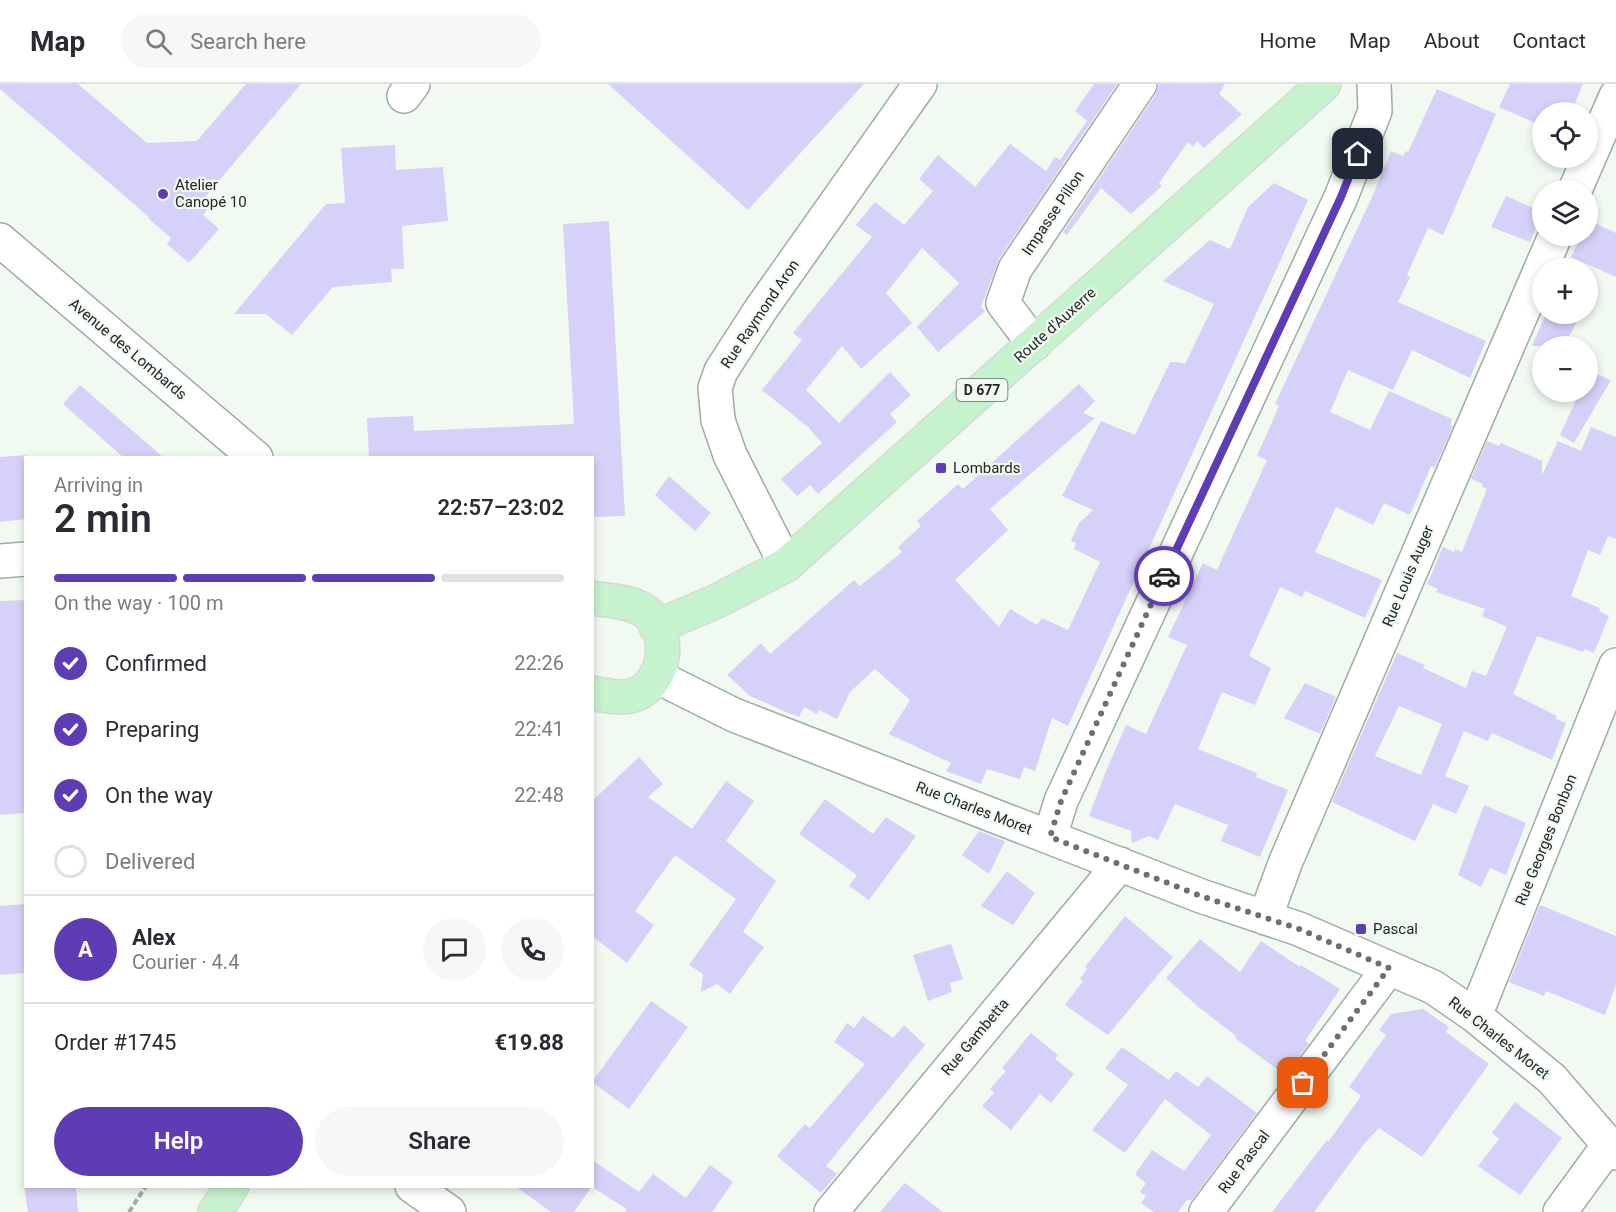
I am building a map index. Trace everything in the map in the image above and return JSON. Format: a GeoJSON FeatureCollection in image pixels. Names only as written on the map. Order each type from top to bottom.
{"type":"FeatureCollection","features":[{"type":"Feature","properties":{"kind":"main road","name":"Route d'Auxerre"},"geometry":{"type":"LineString","coordinates":[[656,627],[717,601],[786,565],[1324,84]]}},
{"type":"Feature","properties":{"kind":"main road"},"geometry":{"type":"LineString","coordinates":[[594,598],[633,605],[648,614],[656,627],[664,650],[656,676],[638,693],[612,697],[594,693]]}},
{"type":"Feature","properties":{"kind":"main road"},"geometry":{"type":"LineString","coordinates":[[215,1212],[231,1188]]}},
{"type":"Feature","properties":{"kind":"street","name":"Rue Raymond Aron"},"geometry":{"type":"LineString","coordinates":[[786,565],[730,455],[718,420],[715,388],[721,371],[761,309],[920,84]]}},
{"type":"Feature","properties":{"kind":"street","name":"Impasse Pillon"},"geometry":{"type":"LineString","coordinates":[[1034,344],[1003,303],[1016,270],[1140,84]]}},
{"type":"Feature","properties":{"kind":"street"},"geometry":{"type":"LineString","coordinates":[[1050,837],[1061,801],[1341,197],[1375,111],[1374,84]]}},
{"type":"Feature","properties":{"kind":"street"},"geometry":{"type":"LineString","coordinates":[[1579,180],[1616,96]]}},
{"type":"Feature","properties":{"kind":"street","name":"Avenue des Lombards"},"geometry":{"type":"LineString","coordinates":[[0,240],[254,456]]}},
{"type":"Feature","properties":{"kind":"street","name":"Rue Louis Auger"},"geometry":{"type":"LineString","coordinates":[[1265,918],[1291,850],[1551,246]]}},
{"type":"Feature","properties":{"kind":"street"},"geometry":{"type":"LineString","coordinates":[[0,561],[24,559]]}},
{"type":"Feature","properties":{"kind":"street","name":"Rue Georges Bonbon"},"geometry":{"type":"LineString","coordinates":[[1474,1015],[1607,715],[1616,665]]}},
{"type":"Feature","properties":{"kind":"street","name":"Rue Charles Moret"},"geometry":{"type":"LineString","coordinates":[[656,676],[734,715],[1201,896],[1299,929],[1433,987],[1474,1015],[1552,1079],[1613,1149]]}},
{"type":"Feature","properties":{"kind":"street","name":"Rue Gambetta"},"geometry":{"type":"LineString","coordinates":[[831,1212],[1120,864]]}},
{"type":"Feature","properties":{"kind":"street","name":"Rue Pascal"},"geometry":{"type":"LineString","coordinates":[[1206,1212],[1389,968]]}},
{"type":"Feature","properties":{"kind":"street"},"geometry":{"type":"LineString","coordinates":[[1560,1212],[1613,1149]]}},
{"type":"Feature","properties":{"kind":"street"},"geometry":{"type":"LineString","coordinates":[[415,1188],[449,1212]]}},
{"type":"Feature","properties":{"kind":"path"},"geometry":{"type":"LineString","coordinates":[[129,1212],[145,1188]]}},
{"type":"Feature","properties":{"kind":"building"},"geometry":{"type":"Polygon","coordinates":[[[0,84],[78,84],[147,143],[197,141],[246,84],[301,84],[200,203],[207,210],[203,215],[219,229],[189,263],[167,244],[171,238],[149,217],[0,89],[0,84]]]}},
{"type":"Feature","properties":{"kind":"building"},"geometry":{"type":"Polygon","coordinates":[[[608,84],[864,84],[748,210],[608,84]]]}},
{"type":"Feature","properties":{"kind":"building"},"geometry":{"type":"Polygon","coordinates":[[[1094,84],[1117,84],[999,259],[981,307],[985,311],[938,352],[917,327],[959,283],[922,248],[886,293],[912,323],[861,369],[842,346],[806,390],[839,423],[890,372],[911,395],[890,414],[897,422],[818,494],[810,485],[797,496],[781,479],[822,443],[808,427],[762,390],[802,340],[793,333],[872,237],[856,225],[875,202],[904,225],[933,191],[919,179],[938,155],[975,187],[1010,144],[1046,171],[1055,157],[1060,160],[1087,121],[1075,111],[1094,84]]]}},
{"type":"Feature","properties":{"kind":"building"},"geometry":{"type":"Polygon","coordinates":[[[1159,84],[1225,84],[1219,94],[1242,114],[1204,148],[1197,141],[1193,147],[1188,142],[1159,183],[1162,186],[1131,214],[1101,188],[1067,235],[1063,232],[1156,94],[1159,84]]]}},
{"type":"Feature","properties":{"kind":"building"},"geometry":{"type":"Polygon","coordinates":[[[1510,84],[1583,84],[1575,102],[1532,102],[1532,122],[1499,107],[1510,84]]]}},
{"type":"Feature","properties":{"kind":"building"},"geometry":{"type":"Polygon","coordinates":[[[1437,89],[1496,114],[1443,235],[1428,228],[1407,275],[1410,277],[1398,302],[1486,341],[1470,378],[1412,350],[1393,390],[1348,370],[1330,412],[1370,430],[1389,391],[1452,419],[1450,425],[1453,426],[1435,467],[1431,466],[1410,515],[1384,503],[1373,525],[1336,507],[1315,552],[1382,580],[1365,618],[1305,591],[1302,597],[1280,587],[1249,656],[1271,668],[1255,705],[1222,692],[1198,749],[1257,773],[1256,777],[1288,790],[1260,857],[1221,841],[1228,825],[1175,804],[1158,840],[1149,836],[1132,843],[1131,831],[1089,816],[1106,771],[1126,725],[1146,734],[1187,645],[1168,637],[1203,563],[1217,570],[1267,460],[1257,456],[1279,406],[1275,404],[1373,195],[1391,151],[1403,156],[1406,151],[1408,152],[1437,89]]]}},
{"type":"Feature","properties":{"kind":"building"},"geometry":{"type":"Polygon","coordinates":[[[395,145],[396,170],[443,167],[448,221],[402,226],[404,269],[391,269],[392,282],[333,287],[292,335],[266,314],[234,314],[326,204],[345,203],[341,148],[395,145]]]}},
{"type":"Feature","properties":{"kind":"building"},"geometry":{"type":"Polygon","coordinates":[[[1274,183],[1308,200],[1068,726],[1052,718],[1035,771],[1024,767],[1020,779],[987,769],[981,784],[946,771],[951,763],[889,734],[910,700],[875,669],[850,692],[837,719],[819,710],[817,714],[804,707],[799,717],[786,712],[750,696],[727,675],[761,643],[770,654],[854,580],[860,586],[902,552],[898,547],[921,526],[917,521],[958,484],[963,489],[1079,384],[1095,401],[1083,413],[1095,418],[990,509],[1008,530],[955,580],[999,627],[1010,609],[1037,625],[1042,618],[1068,630],[1100,562],[1074,549],[1076,543],[1071,541],[1079,523],[1093,510],[1062,496],[1101,421],[1135,435],[1170,362],[1185,364],[1214,304],[1163,281],[1210,240],[1230,249],[1248,207],[1274,183]]]}},
{"type":"Feature","properties":{"kind":"building"},"geometry":{"type":"Polygon","coordinates":[[[1506,196],[1532,208],[1530,242],[1491,227],[1506,196]]]}},
{"type":"Feature","properties":{"kind":"building"},"geometry":{"type":"Polygon","coordinates":[[[609,221],[625,516],[594,517],[594,456],[369,456],[367,418],[413,416],[414,431],[574,424],[563,224],[609,221]]]}},
{"type":"Feature","properties":{"kind":"building"},"geometry":{"type":"Polygon","coordinates":[[[1598,225],[1616,233],[1616,277],[1598,269],[1598,258],[1571,257],[1576,246],[1598,246],[1598,225]]]}},
{"type":"Feature","properties":{"kind":"building"},"geometry":{"type":"Polygon","coordinates":[[[1542,324],[1576,324],[1569,336],[1536,336],[1542,324]]]}},
{"type":"Feature","properties":{"kind":"building"},"geometry":{"type":"Polygon","coordinates":[[[1598,375],[1611,380],[1574,443],[1560,435],[1575,402],[1598,402],[1598,375]]]}},
{"type":"Feature","properties":{"kind":"building"},"geometry":{"type":"Polygon","coordinates":[[[80,385],[162,456],[122,456],[63,404],[80,385]]]}},
{"type":"Feature","properties":{"kind":"building"},"geometry":{"type":"Polygon","coordinates":[[[1591,427],[1616,437],[1616,539],[1608,536],[1600,555],[1588,550],[1571,596],[1600,608],[1599,611],[1609,616],[1594,653],[1584,649],[1583,652],[1537,636],[1513,694],[1557,716],[1556,719],[1566,723],[1552,760],[1492,733],[1488,741],[1464,731],[1445,776],[1469,786],[1456,814],[1433,804],[1415,841],[1332,802],[1397,653],[1425,665],[1423,668],[1466,688],[1472,671],[1486,676],[1507,627],[1482,616],[1485,609],[1436,592],[1438,589],[1427,584],[1443,547],[1454,552],[1455,549],[1462,552],[1487,489],[1482,487],[1483,484],[1471,479],[1487,441],[1499,446],[1501,443],[1542,461],[1542,475],[1558,441],[1581,451],[1591,427]],[[1399,706],[1375,756],[1421,775],[1442,724],[1399,706]]]}},
{"type":"Feature","properties":{"kind":"building"},"geometry":{"type":"Polygon","coordinates":[[[26,455],[24,456],[24,519],[0,522],[0,457],[26,455]]]}},
{"type":"Feature","properties":{"kind":"building"},"geometry":{"type":"Polygon","coordinates":[[[669,476],[711,513],[695,531],[655,495],[669,476]]]}},
{"type":"Feature","properties":{"kind":"building"},"geometry":{"type":"Polygon","coordinates":[[[24,600],[24,813],[0,815],[0,601],[24,600]]]}},
{"type":"Feature","properties":{"kind":"building"},"geometry":{"type":"Polygon","coordinates":[[[1305,683],[1336,697],[1320,734],[1284,718],[1305,683]]]}},
{"type":"Feature","properties":{"kind":"building"},"geometry":{"type":"Polygon","coordinates":[[[639,757],[663,784],[648,797],[692,829],[726,781],[754,801],[726,841],[776,881],[743,932],[764,947],[730,994],[717,984],[701,992],[703,974],[689,965],[736,899],[675,855],[635,911],[654,925],[627,963],[594,938],[594,799],[639,757]]]}},
{"type":"Feature","properties":{"kind":"building"},"geometry":{"type":"Polygon","coordinates":[[[825,799],[873,834],[886,817],[916,836],[869,900],[849,886],[857,875],[799,834],[825,799]]]}},
{"type":"Feature","properties":{"kind":"building"},"geometry":{"type":"Polygon","coordinates":[[[1484,805],[1526,823],[1506,875],[1490,868],[1481,887],[1458,875],[1484,805]]]}},
{"type":"Feature","properties":{"kind":"building"},"geometry":{"type":"Polygon","coordinates":[[[979,831],[1005,841],[989,874],[962,855],[979,831]]]}},
{"type":"Feature","properties":{"kind":"building"},"geometry":{"type":"Polygon","coordinates":[[[1007,871],[1035,893],[1013,925],[981,906],[1007,871]]]}},
{"type":"Feature","properties":{"kind":"building"},"geometry":{"type":"Polygon","coordinates":[[[24,904],[24,973],[0,975],[0,906],[24,904]]]}},
{"type":"Feature","properties":{"kind":"building"},"geometry":{"type":"Polygon","coordinates":[[[1540,905],[1616,936],[1616,984],[1605,1015],[1546,991],[1544,996],[1509,982],[1540,905]]]}},
{"type":"Feature","properties":{"kind":"building"},"geometry":{"type":"Polygon","coordinates":[[[1125,916],[1173,957],[1108,1035],[1065,1005],[1083,981],[1080,979],[1087,969],[1085,967],[1125,916]]]}},
{"type":"Feature","properties":{"kind":"building"},"geometry":{"type":"Polygon","coordinates":[[[1200,939],[1240,972],[1261,941],[1300,967],[1301,965],[1340,989],[1305,1041],[1309,1044],[1285,1075],[1235,1038],[1236,1036],[1166,978],[1200,939]]]}},
{"type":"Feature","properties":{"kind":"building"},"geometry":{"type":"Polygon","coordinates":[[[951,944],[963,979],[950,983],[952,992],[928,1001],[913,955],[951,944]]]}},
{"type":"Feature","properties":{"kind":"building"},"geometry":{"type":"Polygon","coordinates":[[[651,1001],[688,1027],[629,1109],[594,1083],[594,1079],[651,1001]]]}},
{"type":"Feature","properties":{"kind":"building"},"geometry":{"type":"Polygon","coordinates":[[[1423,1009],[1449,1027],[1446,1032],[1489,1064],[1422,1157],[1379,1128],[1364,1144],[1314,1212],[1272,1212],[1327,1140],[1329,1141],[1361,1096],[1349,1087],[1386,1035],[1379,1030],[1391,1014],[1423,1009]]]}},
{"type":"Feature","properties":{"kind":"building"},"geometry":{"type":"Polygon","coordinates":[[[863,1016],[893,1038],[904,1025],[925,1045],[826,1166],[837,1174],[821,1193],[777,1156],[805,1124],[810,1128],[865,1064],[834,1042],[847,1023],[854,1028],[863,1016]]]}},
{"type":"Feature","properties":{"kind":"building"},"geometry":{"type":"Polygon","coordinates":[[[1031,1033],[1058,1055],[1055,1059],[1074,1074],[1051,1103],[1040,1094],[1011,1130],[982,1106],[994,1093],[990,1089],[1006,1071],[1002,1068],[1031,1033]]]}},
{"type":"Feature","properties":{"kind":"building"},"geometry":{"type":"Polygon","coordinates":[[[1122,1047],[1169,1080],[1176,1071],[1198,1087],[1207,1076],[1257,1113],[1191,1201],[1188,1199],[1178,1212],[1154,1212],[1141,1203],[1146,1196],[1140,1192],[1146,1183],[1135,1174],[1152,1150],[1184,1171],[1211,1135],[1165,1099],[1125,1153],[1092,1130],[1128,1085],[1105,1068],[1122,1047]]]}},
{"type":"Feature","properties":{"kind":"building"},"geometry":{"type":"Polygon","coordinates":[[[1515,1102],[1562,1138],[1520,1195],[1478,1166],[1499,1139],[1492,1133],[1515,1102]]]}},
{"type":"Feature","properties":{"kind":"building"},"geometry":{"type":"Polygon","coordinates":[[[594,1161],[639,1192],[653,1174],[686,1198],[710,1165],[733,1182],[712,1212],[625,1212],[627,1209],[594,1188],[594,1161]]]}},
{"type":"Feature","properties":{"kind":"building"},"geometry":{"type":"Polygon","coordinates":[[[905,1183],[943,1212],[880,1212],[905,1183]]]}},
{"type":"Feature","properties":{"kind":"building"},"geometry":{"type":"Polygon","coordinates":[[[24,1188],[76,1188],[78,1212],[28,1212],[24,1188]]]}},
{"type":"Feature","properties":{"kind":"building"},"geometry":{"type":"Polygon","coordinates":[[[518,1188],[591,1188],[574,1212],[551,1212],[518,1188]]]}},
{"type":"Feature","properties":{"kind":"way so far"},"geometry":{"type":"LineString","coordinates":[[1164,576],[1061,801],[1050,837],[1201,896],[1299,929],[1389,968],[1303,1083]]}},
{"type":"Feature","properties":{"kind":"place","name":"Atelier Canopé 10"},"geometry":{"type":"Point","coordinates":[163,194]}},
{"type":"Feature","properties":{"kind":"place","name":"Lombards"},"geometry":{"type":"Point","coordinates":[941,468]}},
{"type":"Feature","properties":{"kind":"place","name":"Pascal"},"geometry":{"type":"Point","coordinates":[1361,929]}},
{"type":"Feature","properties":{"kind":"route"},"geometry":{"type":"LineString","coordinates":[[1164,576],[1341,197],[1358,154]]}}]}
